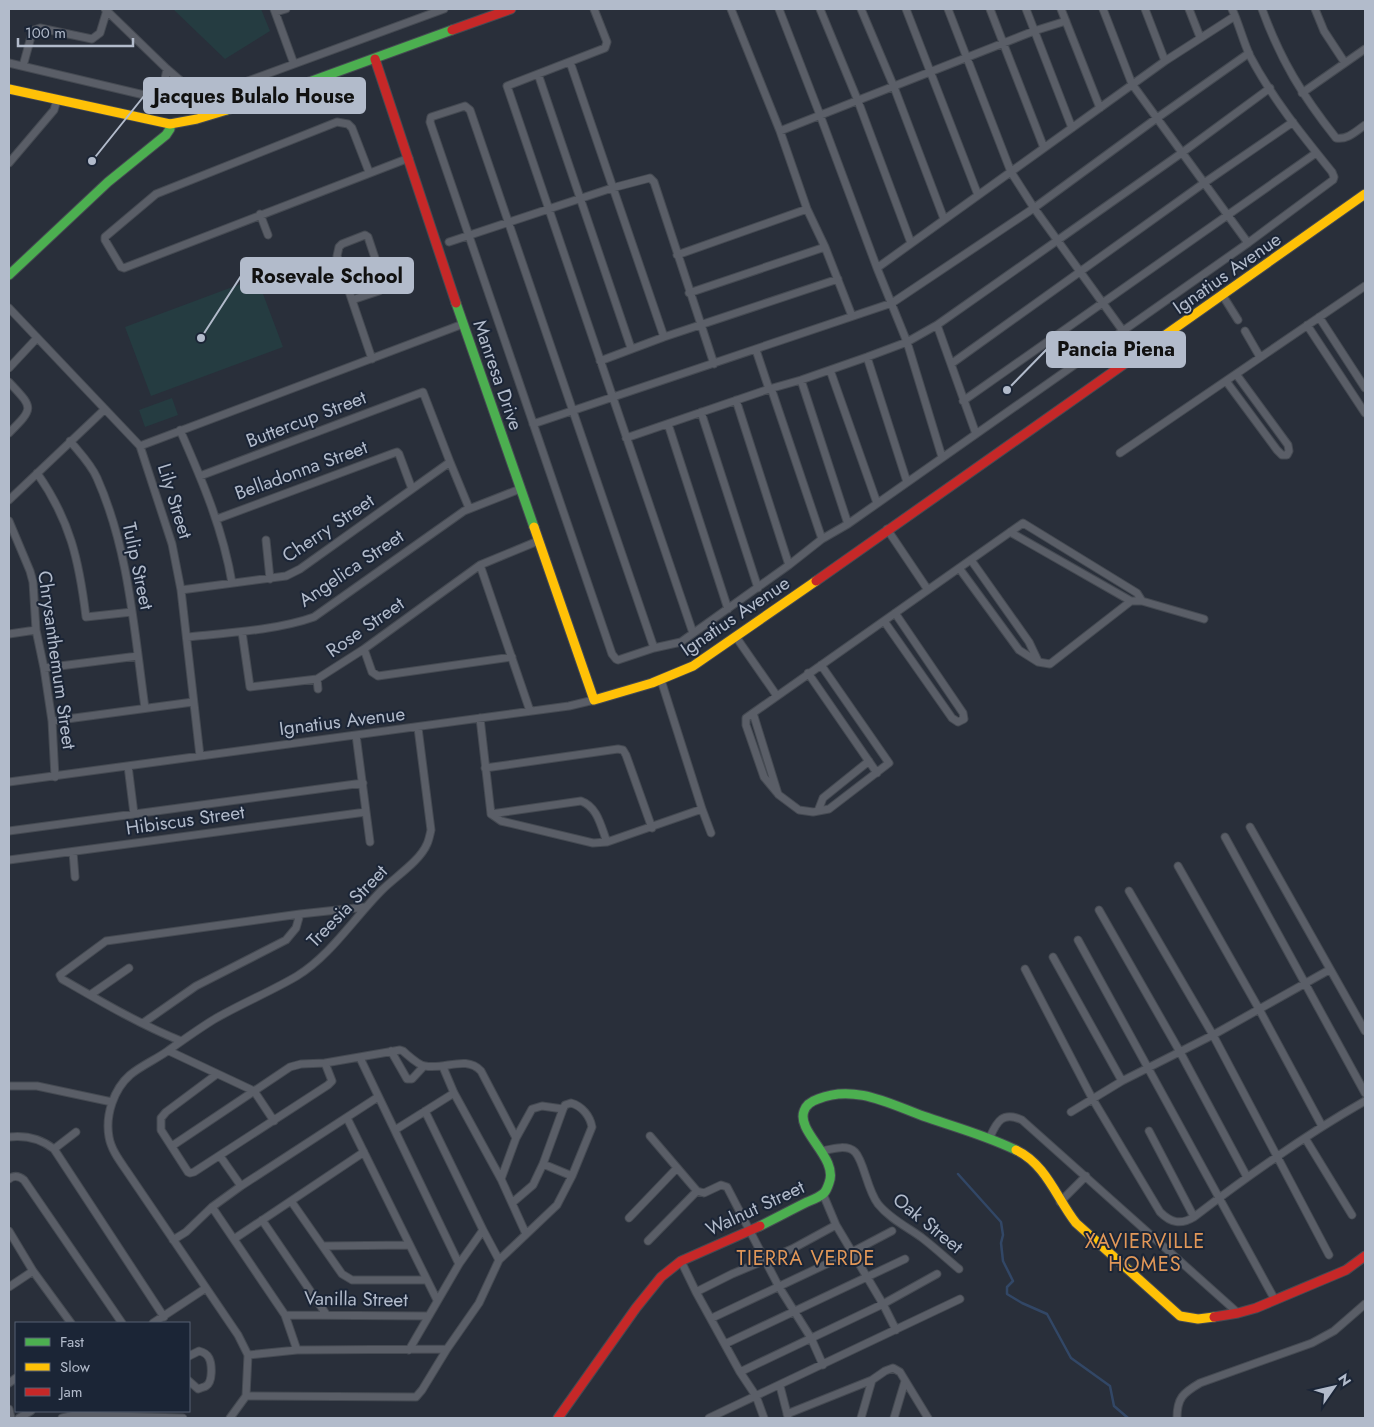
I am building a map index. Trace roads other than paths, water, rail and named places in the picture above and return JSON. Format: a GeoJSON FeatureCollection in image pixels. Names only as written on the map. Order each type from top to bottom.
{"type":"FeatureCollection","features":[{"type":"Feature","properties":{"kind":"street"},"geometry":{"type":"LineString","coordinates":[[286,9],[275,11],[294,64]]}},
{"type":"Feature","properties":{"kind":"street"},"geometry":{"type":"LineString","coordinates":[[9,63],[161,99],[188,99],[215,93],[444,9]]}},
{"type":"Feature","properties":{"kind":"street"},"geometry":{"type":"LineString","coordinates":[[9,89],[170,124],[218,114],[511,9]]}},
{"type":"Feature","properties":{"kind":"street"},"geometry":{"type":"LineString","coordinates":[[594,9],[607,45],[605,48],[507,86],[693,633]]}},
{"type":"Feature","properties":{"kind":"street"},"geometry":{"type":"LineString","coordinates":[[731,9],[780,131],[807,209],[825,247],[852,316]]}},
{"type":"Feature","properties":{"kind":"street"},"geometry":{"type":"LineString","coordinates":[[778,9],[907,342],[942,457]]}},
{"type":"Feature","properties":{"kind":"street"},"geometry":{"type":"LineString","coordinates":[[820,9],[858,101],[911,243]]}},
{"type":"Feature","properties":{"kind":"street"},"geometry":{"type":"LineString","coordinates":[[861,9],[894,87],[944,219]]}},
{"type":"Feature","properties":{"kind":"street"},"geometry":{"type":"LineString","coordinates":[[906,9],[978,195]]}},
{"type":"Feature","properties":{"kind":"street"},"geometry":{"type":"LineString","coordinates":[[948,9],[1011,172],[1034,208],[1124,331]]}},
{"type":"Feature","properties":{"kind":"street"},"geometry":{"type":"LineString","coordinates":[[990,9],[1044,148]]}},
{"type":"Feature","properties":{"kind":"street"},"geometry":{"type":"LineString","coordinates":[[1026,9],[1072,128]]}},
{"type":"Feature","properties":{"kind":"street"},"geometry":{"type":"LineString","coordinates":[[1061,9],[1100,108]]}},
{"type":"Feature","properties":{"kind":"street"},"geometry":{"type":"LineString","coordinates":[[1103,9],[1132,84],[1248,243]]}},
{"type":"Feature","properties":{"kind":"street"},"geometry":{"type":"LineString","coordinates":[[1145,9],[1165,60]]}},
{"type":"Feature","properties":{"kind":"street"},"geometry":{"type":"LineString","coordinates":[[1189,9],[1200,37]]}},
{"type":"Feature","properties":{"kind":"street"},"geometry":{"type":"LineString","coordinates":[[654,648],[470,110],[465,106],[432,116],[430,120],[533,424],[614,657],[618,660],[654,648],[681,642],[758,588],[822,539],[848,524],[1124,331],[1333,180],[1332,172],[1293,122],[1249,53],[1232,9]]}},
{"type":"Feature","properties":{"kind":"street"},"geometry":{"type":"LineString","coordinates":[[1262,9],[1283,61],[1302,93],[1336,138],[1348,137],[1365,125]]}},
{"type":"Feature","properties":{"kind":"street"},"geometry":{"type":"LineString","coordinates":[[1315,9],[1324,30],[1345,63]]}},
{"type":"Feature","properties":{"kind":"street"},"geometry":{"type":"LineString","coordinates":[[23,66],[34,30],[40,28],[92,39],[100,33],[106,10],[189,88],[215,93]]}},
{"type":"Feature","properties":{"kind":"street"},"geometry":{"type":"LineString","coordinates":[[877,268],[1165,60],[1235,16]]}},
{"type":"Feature","properties":{"kind":"street"},"geometry":{"type":"LineString","coordinates":[[780,131],[1066,21]]}},
{"type":"Feature","properties":{"kind":"street"},"geometry":{"type":"LineString","coordinates":[[1302,93],[1365,49]]}},
{"type":"Feature","properties":{"kind":"street"},"geometry":{"type":"LineString","coordinates":[[533,424],[574,412],[892,303],[1034,208],[1249,53]]}},
{"type":"Feature","properties":{"kind":"street","name":"Manresa Drive"},"geometry":{"type":"LineString","coordinates":[[375,58],[463,324],[594,700]]}},
{"type":"Feature","properties":{"kind":"street"},"geometry":{"type":"LineString","coordinates":[[570,62],[664,337]]}},
{"type":"Feature","properties":{"kind":"street"},"geometry":{"type":"LineString","coordinates":[[161,99],[167,69]]}},
{"type":"Feature","properties":{"kind":"street"},"geometry":{"type":"LineString","coordinates":[[538,74],[631,348]]}},
{"type":"Feature","properties":{"kind":"street"},"geometry":{"type":"LineString","coordinates":[[626,438],[770,388],[801,380],[907,342],[937,325],[1183,152],[1270,88]]}},
{"type":"Feature","properties":{"kind":"street"},"geometry":{"type":"LineString","coordinates":[[9,163],[54,110],[57,100]]}},
{"type":"Feature","properties":{"kind":"street"},"geometry":{"type":"LineString","coordinates":[[369,172],[352,128],[348,124],[337,122],[156,194],[106,237],[105,240],[124,268],[409,158]]}},
{"type":"Feature","properties":{"kind":"street"},"geometry":{"type":"LineString","coordinates":[[951,364],[1204,183],[1293,122]]}},
{"type":"Feature","properties":{"kind":"street"},"geometry":{"type":"LineString","coordinates":[[9,275],[108,182],[166,135],[170,129],[170,124]]}},
{"type":"Feature","properties":{"kind":"street"},"geometry":{"type":"LineString","coordinates":[[963,401],[1228,216],[1316,152]]}},
{"type":"Feature","properties":{"kind":"street"},"geometry":{"type":"LineString","coordinates":[[449,242],[612,188],[648,178],[652,180],[714,364]]}},
{"type":"Feature","properties":{"kind":"street","name":"Ignatius Avenue"},"geometry":{"type":"LineString","coordinates":[[9,782],[569,706],[661,680],[694,666],[887,529],[1223,296],[1365,194]]}},
{"type":"Feature","properties":{"kind":"street"},"geometry":{"type":"LineString","coordinates":[[677,255],[807,209]]}},
{"type":"Feature","properties":{"kind":"street"},"geometry":{"type":"LineString","coordinates":[[260,214],[268,235]]}},
{"type":"Feature","properties":{"kind":"street"},"geometry":{"type":"LineString","coordinates":[[352,300],[379,291],[384,285],[368,237],[365,235],[345,242],[339,247],[337,256],[372,359]]}},
{"type":"Feature","properties":{"kind":"street"},"geometry":{"type":"LineString","coordinates":[[689,293],[825,247]]}},
{"type":"Feature","properties":{"kind":"street"},"geometry":{"type":"LineString","coordinates":[[600,361],[631,348],[838,279]]}},
{"type":"Feature","properties":{"kind":"street"},"geometry":{"type":"LineString","coordinates":[[1120,453],[1365,286]]}},
{"type":"Feature","properties":{"kind":"street"},"geometry":{"type":"LineString","coordinates":[[1223,296],[1238,320]]}},
{"type":"Feature","properties":{"kind":"street","name":"Lily Street"},"geometry":{"type":"LineString","coordinates":[[9,308],[140,446],[172,544],[181,590],[200,756]]}},
{"type":"Feature","properties":{"kind":"street"},"geometry":{"type":"LineString","coordinates":[[1319,317],[1365,388]]}},
{"type":"Feature","properties":{"kind":"street"},"geometry":{"type":"LineString","coordinates":[[140,446],[463,324]]}},
{"type":"Feature","properties":{"kind":"street"},"geometry":{"type":"LineString","coordinates":[[937,325],[976,434]]}},
{"type":"Feature","properties":{"kind":"street"},"geometry":{"type":"LineString","coordinates":[[1307,325],[1353,397],[1365,412]]}},
{"type":"Feature","properties":{"kind":"street"},"geometry":{"type":"LineString","coordinates":[[1245,331],[1260,358]]}},
{"type":"Feature","properties":{"kind":"street"},"geometry":{"type":"LineString","coordinates":[[9,368],[37,338]]}},
{"type":"Feature","properties":{"kind":"street"},"geometry":{"type":"LineString","coordinates":[[756,350],[822,539]]}},
{"type":"Feature","properties":{"kind":"street"},"geometry":{"type":"LineString","coordinates":[[867,357],[907,482]]}},
{"type":"Feature","properties":{"kind":"street"},"geometry":{"type":"LineString","coordinates":[[830,370],[877,503]]}},
{"type":"Feature","properties":{"kind":"street"},"geometry":{"type":"LineString","coordinates":[[1226,380],[1277,450],[1282,455],[1287,455],[1289,450],[1288,444],[1236,374]]}},
{"type":"Feature","properties":{"kind":"street"},"geometry":{"type":"LineString","coordinates":[[801,380],[848,524]]}},
{"type":"Feature","properties":{"kind":"street"},"geometry":{"type":"LineString","coordinates":[[9,382],[26,400],[28,407],[26,416],[9,433]]}},
{"type":"Feature","properties":{"kind":"street","name":"Buttercup Street"},"geometry":{"type":"LineString","coordinates":[[200,476],[423,392],[450,462]]}},
{"type":"Feature","properties":{"kind":"street"},"geometry":{"type":"LineString","coordinates":[[736,400],[789,565]]}},
{"type":"Feature","properties":{"kind":"street"},"geometry":{"type":"LineString","coordinates":[[9,500],[105,408]]}},
{"type":"Feature","properties":{"kind":"street"},"geometry":{"type":"LineString","coordinates":[[702,412],[758,588]]}},
{"type":"Feature","properties":{"kind":"street"},"geometry":{"type":"LineString","coordinates":[[668,424],[728,609]]}},
{"type":"Feature","properties":{"kind":"street"},"geometry":{"type":"LineString","coordinates":[[180,430],[217,519],[228,556],[232,583]]}},
{"type":"Feature","properties":{"kind":"street","name":"Tulip Street"},"geometry":{"type":"LineString","coordinates":[[70,441],[96,477],[121,547],[145,708]]}},
{"type":"Feature","properties":{"kind":"street","name":"Belladonna Street"},"geometry":{"type":"LineString","coordinates":[[217,519],[397,452],[412,489]]}},
{"type":"Feature","properties":{"kind":"street"},"geometry":{"type":"LineString","coordinates":[[450,462],[469,508]]}},
{"type":"Feature","properties":{"kind":"street","name":"Cherry Street"},"geometry":{"type":"LineString","coordinates":[[181,590],[286,576],[300,569],[450,462]]}},
{"type":"Feature","properties":{"kind":"street"},"geometry":{"type":"LineString","coordinates":[[37,473],[52,494],[68,532],[77,559],[86,617],[132,612]]}},
{"type":"Feature","properties":{"kind":"street","name":"Angelica Street"},"geometry":{"type":"LineString","coordinates":[[187,637],[242,632],[303,621],[314,617],[469,508],[520,488]]}},
{"type":"Feature","properties":{"kind":"street","name":"Chrysanthemum Street"},"geometry":{"type":"LineString","coordinates":[[9,521],[33,582],[36,630],[52,721],[55,777]]}},
{"type":"Feature","properties":{"kind":"street"},"geometry":{"type":"LineString","coordinates":[[821,665],[889,763],[829,809],[808,812],[799,810],[779,795],[764,777],[746,725],[746,718],[808,673],[1024,523],[1137,593],[1142,601]]}},
{"type":"Feature","properties":{"kind":"street"},"geometry":{"type":"LineString","coordinates":[[887,529],[928,590]]}},
{"type":"Feature","properties":{"kind":"street"},"geometry":{"type":"LineString","coordinates":[[1010,532],[1131,601],[1142,601],[1204,619]]}},
{"type":"Feature","properties":{"kind":"street"},"geometry":{"type":"LineString","coordinates":[[266,540],[270,579]]}},
{"type":"Feature","properties":{"kind":"street","name":"Rose Street"},"geometry":{"type":"LineString","coordinates":[[242,632],[250,687],[317,680],[364,649],[480,565],[538,541]]}},
{"type":"Feature","properties":{"kind":"street"},"geometry":{"type":"LineString","coordinates":[[971,560],[1029,642],[1038,662]]}},
{"type":"Feature","properties":{"kind":"street"},"geometry":{"type":"LineString","coordinates":[[480,565],[530,711]]}},
{"type":"Feature","properties":{"kind":"street"},"geometry":{"type":"LineString","coordinates":[[959,568],[1019,650],[1038,662],[1050,664],[1131,601]]}},
{"type":"Feature","properties":{"kind":"street"},"geometry":{"type":"LineString","coordinates":[[884,621],[952,718],[958,722],[964,719],[963,713],[895,612]]}},
{"type":"Feature","properties":{"kind":"street"},"geometry":{"type":"LineString","coordinates":[[9,634],[36,630]]}},
{"type":"Feature","properties":{"kind":"street"},"geometry":{"type":"LineString","coordinates":[[736,637],[777,696]]}},
{"type":"Feature","properties":{"kind":"street"},"geometry":{"type":"LineString","coordinates":[[364,649],[372,672],[378,676],[512,657]]}},
{"type":"Feature","properties":{"kind":"street"},"geometry":{"type":"LineString","coordinates":[[44,668],[138,656]]}},
{"type":"Feature","properties":{"kind":"street"},"geometry":{"type":"LineString","coordinates":[[808,673],[877,773]]}},
{"type":"Feature","properties":{"kind":"street"},"geometry":{"type":"LineString","coordinates":[[317,680],[318,689]]}},
{"type":"Feature","properties":{"kind":"street"},"geometry":{"type":"LineString","coordinates":[[661,680],[711,833]]}},
{"type":"Feature","properties":{"kind":"street"},"geometry":{"type":"LineString","coordinates":[[52,721],[194,702]]}},
{"type":"Feature","properties":{"kind":"street"},"geometry":{"type":"LineString","coordinates":[[480,718],[491,814]]}},
{"type":"Feature","properties":{"kind":"street","name":"Treesia Street"},"geometry":{"type":"LineString","coordinates":[[112,1102],[122,1084],[130,1075],[214,1020],[297,976],[313,964],[365,907],[417,858],[427,845],[431,830],[418,728]]}},
{"type":"Feature","properties":{"kind":"street"},"geometry":{"type":"LineString","coordinates":[[356,735],[370,842]]}},
{"type":"Feature","properties":{"kind":"street"},"geometry":{"type":"LineString","coordinates":[[485,768],[618,748],[623,750],[626,755],[652,828]]}},
{"type":"Feature","properties":{"kind":"street"},"geometry":{"type":"LineString","coordinates":[[818,811],[823,798],[869,761]]}},
{"type":"Feature","properties":{"kind":"street"},"geometry":{"type":"LineString","coordinates":[[128,766],[134,814]]}},
{"type":"Feature","properties":{"kind":"street"},"geometry":{"type":"LineString","coordinates":[[9,830],[363,783]]}},
{"type":"Feature","properties":{"kind":"street"},"geometry":{"type":"LineString","coordinates":[[491,814],[581,801],[588,803],[594,810],[607,842]]}},
{"type":"Feature","properties":{"kind":"street"},"geometry":{"type":"LineString","coordinates":[[491,814],[501,820],[593,843],[607,842],[702,810]]}},
{"type":"Feature","properties":{"kind":"street","name":"Hibiscus Street"},"geometry":{"type":"LineString","coordinates":[[9,860],[366,812]]}},
{"type":"Feature","properties":{"kind":"street"},"geometry":{"type":"LineString","coordinates":[[1250,827],[1365,1031]]}},
{"type":"Feature","properties":{"kind":"street"},"geometry":{"type":"LineString","coordinates":[[1225,837],[1365,1092]]}},
{"type":"Feature","properties":{"kind":"street"},"geometry":{"type":"LineString","coordinates":[[73,852],[75,877]]}},
{"type":"Feature","properties":{"kind":"street"},"geometry":{"type":"LineString","coordinates":[[1178,866],[1259,1009],[1322,1126]]}},
{"type":"Feature","properties":{"kind":"street"},"geometry":{"type":"LineString","coordinates":[[1128,891],[1213,1035],[1329,1255]]}},
{"type":"Feature","properties":{"kind":"street"},"geometry":{"type":"LineString","coordinates":[[181,1041],[90,995],[62,979],[60,975],[106,941],[300,914],[365,907]]}},
{"type":"Feature","properties":{"kind":"street"},"geometry":{"type":"LineString","coordinates":[[1100,910],[1180,1052],[1247,1177]]}},
{"type":"Feature","properties":{"kind":"street"},"geometry":{"type":"LineString","coordinates":[[143,1023],[196,986],[286,940],[296,928],[300,914]]}},
{"type":"Feature","properties":{"kind":"street"},"geometry":{"type":"LineString","coordinates":[[1078,940],[1276,1300]]}},
{"type":"Feature","properties":{"kind":"street"},"geometry":{"type":"LineString","coordinates":[[1053,958],[1122,1082]]}},
{"type":"Feature","properties":{"kind":"street"},"geometry":{"type":"LineString","coordinates":[[90,995],[129,968]]}},
{"type":"Feature","properties":{"kind":"street"},"geometry":{"type":"LineString","coordinates":[[1025,968],[1092,1098],[1160,1212],[1174,1222],[1185,1223],[1276,1157],[1365,1100]]}},
{"type":"Feature","properties":{"kind":"street"},"geometry":{"type":"LineString","coordinates":[[1071,1112],[1092,1098],[1213,1035],[1329,970]]}},
{"type":"Feature","properties":{"kind":"street"},"geometry":{"type":"LineString","coordinates":[[168,1051],[254,1091],[274,1121]]}},
{"type":"Feature","properties":{"kind":"street"},"geometry":{"type":"LineString","coordinates":[[172,1146],[294,1066],[360,1058],[392,1051],[403,1051],[424,1066],[442,1067],[470,1062],[475,1065],[481,1071],[516,1138]]}},
{"type":"Feature","properties":{"kind":"street"},"geometry":{"type":"LineString","coordinates":[[392,1051],[407,1079],[412,1079],[424,1066]]}},
{"type":"Feature","properties":{"kind":"street"},"geometry":{"type":"LineString","coordinates":[[360,1058],[459,1264]]}},
{"type":"Feature","properties":{"kind":"street"},"geometry":{"type":"LineString","coordinates":[[217,1074],[166,1112],[162,1118],[161,1130],[190,1173],[220,1156],[331,1083],[325,1063]]}},
{"type":"Feature","properties":{"kind":"street"},"geometry":{"type":"LineString","coordinates":[[442,1067],[501,1179],[526,1234]]}},
{"type":"Feature","properties":{"kind":"street"},"geometry":{"type":"LineString","coordinates":[[9,1086],[37,1086],[112,1102],[108,1118],[109,1136],[114,1151],[238,1335],[248,1355],[246,1396],[230,1418]]}},
{"type":"Feature","properties":{"kind":"street"},"geometry":{"type":"LineString","coordinates":[[395,1130],[454,1092]]}},
{"type":"Feature","properties":{"kind":"street","name":"Walnut Street"},"geometry":{"type":"LineString","coordinates":[[558,1418],[636,1308],[661,1277],[681,1261],[751,1231],[823,1194],[830,1182],[830,1170],[822,1151],[813,1140],[803,1120],[804,1110],[811,1102],[825,1096],[845,1092],[873,1097],[990,1137],[1008,1145],[1035,1163],[1050,1182],[1060,1202],[1076,1223],[1180,1316],[1198,1319],[1238,1313],[1276,1300],[1346,1270],[1365,1256]]}},
{"type":"Feature","properties":{"kind":"street"},"geometry":{"type":"LineString","coordinates":[[173,1240],[186,1232],[212,1207],[241,1186],[378,1097]]}},
{"type":"Feature","properties":{"kind":"street"},"geometry":{"type":"LineString","coordinates":[[246,1396],[416,1397],[479,1303],[499,1260],[554,1209],[572,1176],[592,1127],[587,1116],[577,1105],[568,1104],[563,1109],[543,1164],[533,1184],[512,1203]]}},
{"type":"Feature","properties":{"kind":"street"},"geometry":{"type":"LineString","coordinates":[[501,1179],[516,1138],[532,1109],[542,1106],[563,1109]]}},
{"type":"Feature","properties":{"kind":"street"},"geometry":{"type":"LineString","coordinates":[[425,1111],[499,1260]]}},
{"type":"Feature","properties":{"kind":"street"},"geometry":{"type":"LineString","coordinates":[[990,1137],[996,1124],[1004,1117],[1014,1116],[1022,1120],[1238,1313]]}},
{"type":"Feature","properties":{"kind":"street"},"geometry":{"type":"LineString","coordinates":[[347,1118],[437,1300]]}},
{"type":"Feature","properties":{"kind":"street"},"geometry":{"type":"LineString","coordinates":[[1149,1131],[1194,1217]]}},
{"type":"Feature","properties":{"kind":"street"},"geometry":{"type":"LineString","coordinates":[[54,1149],[76,1132]]}},
{"type":"Feature","properties":{"kind":"street"},"geometry":{"type":"LineString","coordinates":[[9,1137],[28,1136],[47,1143],[54,1149],[164,1316]]}},
{"type":"Feature","properties":{"kind":"street"},"geometry":{"type":"LineString","coordinates":[[650,1136],[697,1191],[704,1193],[725,1185],[779,1287],[811,1338],[823,1365]]}},
{"type":"Feature","properties":{"kind":"street"},"geometry":{"type":"LineString","coordinates":[[1305,1138],[1352,1215]]}},
{"type":"Feature","properties":{"kind":"street","name":"Oak Street"},"geometry":{"type":"LineString","coordinates":[[822,1151],[846,1148],[854,1150],[869,1188],[879,1206],[902,1225],[920,1236],[959,1269]]}},
{"type":"Feature","properties":{"kind":"street"},"geometry":{"type":"LineString","coordinates":[[234,1239],[364,1152]]}},
{"type":"Feature","properties":{"kind":"street"},"geometry":{"type":"LineString","coordinates":[[220,1156],[241,1186]]}},
{"type":"Feature","properties":{"kind":"street"},"geometry":{"type":"LineString","coordinates":[[543,1164],[572,1176]]}},
{"type":"Feature","properties":{"kind":"street"},"geometry":{"type":"LineString","coordinates":[[630,1218],[677,1168]]}},
{"type":"Feature","properties":{"kind":"street"},"geometry":{"type":"LineString","coordinates":[[9,1179],[14,1176],[24,1180],[121,1322]]}},
{"type":"Feature","properties":{"kind":"street"},"geometry":{"type":"LineString","coordinates":[[1060,1202],[1086,1176]]}},
{"type":"Feature","properties":{"kind":"street"},"geometry":{"type":"LineString","coordinates":[[648,1240],[697,1191]]}},
{"type":"Feature","properties":{"kind":"street"},"geometry":{"type":"LineString","coordinates":[[823,1194],[836,1225],[883,1304],[896,1330]]}},
{"type":"Feature","properties":{"kind":"street"},"geometry":{"type":"LineString","coordinates":[[291,1201],[342,1274],[348,1279],[428,1280]]}},
{"type":"Feature","properties":{"kind":"street"},"geometry":{"type":"LineString","coordinates":[[212,1207],[285,1314],[297,1350]]}},
{"type":"Feature","properties":{"kind":"street"},"geometry":{"type":"LineString","coordinates":[[262,1220],[326,1314]]}},
{"type":"Feature","properties":{"kind":"street"},"geometry":{"type":"LineString","coordinates":[[696,1292],[792,1249],[836,1225]]}},
{"type":"Feature","properties":{"kind":"street"},"geometry":{"type":"LineString","coordinates":[[409,1350],[459,1264],[483,1230]]}},
{"type":"Feature","properties":{"kind":"street"},"geometry":{"type":"LineString","coordinates":[[712,1318],[852,1252],[892,1230]]}},
{"type":"Feature","properties":{"kind":"street"},"geometry":{"type":"LineString","coordinates":[[9,1231],[33,1271],[70,1322]]}},
{"type":"Feature","properties":{"kind":"street"},"geometry":{"type":"LineString","coordinates":[[323,1246],[409,1244]]}},
{"type":"Feature","properties":{"kind":"street"},"geometry":{"type":"LineString","coordinates":[[725,1344],[905,1259]]}},
{"type":"Feature","properties":{"kind":"street"},"geometry":{"type":"LineString","coordinates":[[681,1261],[740,1372],[756,1396],[764,1418]]}},
{"type":"Feature","properties":{"kind":"street"},"geometry":{"type":"LineString","coordinates":[[9,1287],[33,1271]]}},
{"type":"Feature","properties":{"kind":"street"},"geometry":{"type":"LineString","coordinates":[[740,1372],[883,1304],[937,1274]]}},
{"type":"Feature","properties":{"kind":"street"},"geometry":{"type":"LineString","coordinates":[[155,1322],[206,1288]]}},
{"type":"Feature","properties":{"kind":"street"},"geometry":{"type":"LineString","coordinates":[[709,1418],[780,1386],[960,1299]]}},
{"type":"Feature","properties":{"kind":"street"},"geometry":{"type":"LineString","coordinates":[[1176,1418],[1177,1407],[1182,1396],[1188,1390],[1200,1383],[1312,1343],[1334,1331],[1365,1304]]}},
{"type":"Feature","properties":{"kind":"street","name":"Vanilla Street"},"geometry":{"type":"LineString","coordinates":[[285,1314],[428,1316]]}},
{"type":"Feature","properties":{"kind":"street"},"geometry":{"type":"LineString","coordinates":[[248,1355],[297,1350],[447,1349]]}},
{"type":"Feature","properties":{"kind":"street"},"geometry":{"type":"LineString","coordinates":[[190,1356],[199,1351],[204,1353],[209,1359],[211,1366],[209,1383],[206,1387],[198,1389],[190,1382]]}},
{"type":"Feature","properties":{"kind":"street"},"geometry":{"type":"LineString","coordinates":[[780,1386],[787,1416],[872,1380],[893,1368],[900,1372],[928,1418]]}},
{"type":"Feature","properties":{"kind":"street"},"geometry":{"type":"LineString","coordinates":[[860,1418],[872,1380]]}},
{"type":"Feature","properties":{"kind":"street"},"geometry":{"type":"LineString","coordinates":[[894,1418],[904,1381]]}},
{"type":"Feature","properties":{"kind":"street"},"geometry":{"type":"LineString","coordinates":[[9,1409],[11,1418]]}},
{"type":"Feature","properties":{"kind":"street"},"geometry":{"type":"LineString","coordinates":[[920,1418],[923,1409]]}},
{"type":"Feature","properties":{"kind":"street"},"geometry":{"type":"LineString","coordinates":[[62,1418],[75,1415],[183,1418]]}},
{"type":"Feature","properties":{"kind":"waterway"},"geometry":{"type":"LineString","coordinates":[[958,1174],[1001,1222],[1003,1261],[1013,1281],[1007,1287],[1007,1294],[1047,1314],[1071,1358],[1110,1386],[1114,1406],[1128,1418]]}},
{"type":"Feature","properties":{"kind":"place","name":"Jacques Bulalo House"},"geometry":{"type":"Point","coordinates":[92,161]}},
{"type":"Feature","properties":{"kind":"place","name":"Rosevale School"},"geometry":{"type":"Point","coordinates":[201,338]}},
{"type":"Feature","properties":{"kind":"place","name":"Pancia Piena"},"geometry":{"type":"Point","coordinates":[1007,390]}},
{"type":"Feature","properties":{"kind":"district","name":"XAVIERVILLE HOMES"},"geometry":{"type":"Point","coordinates":[1145,1252]}},
{"type":"Feature","properties":{"kind":"district","name":"TIERRA VERDE"},"geometry":{"type":"Point","coordinates":[806,1258]}}]}
